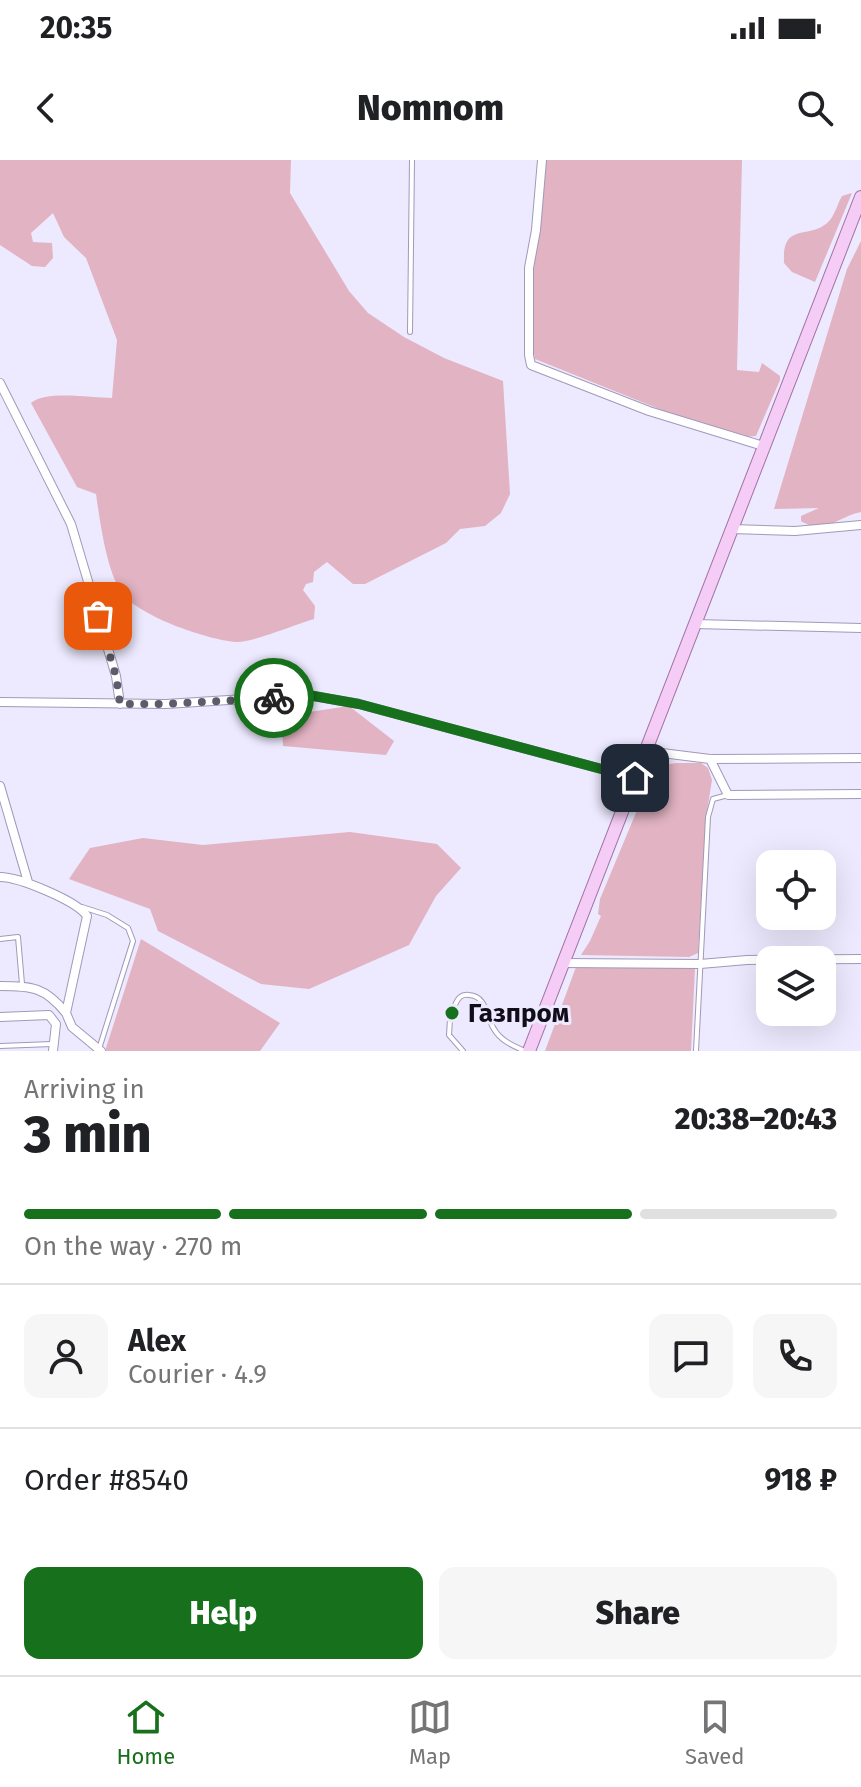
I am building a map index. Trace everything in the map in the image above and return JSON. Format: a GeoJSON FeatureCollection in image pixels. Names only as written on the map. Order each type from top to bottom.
{"type":"FeatureCollection","features":[{"type":"Feature","properties":{"kind":"main road"},"geometry":{"type":"LineString","coordinates":[[527,1051],[861,197]]}},
{"type":"Feature","properties":{"kind":"street"},"geometry":{"type":"LineString","coordinates":[[542,160],[536,230],[529,268],[531,365],[649,411],[763,446]]}},
{"type":"Feature","properties":{"kind":"street"},"geometry":{"type":"LineString","coordinates":[[0,383],[71,524],[116,676],[120,704]]}},
{"type":"Feature","properties":{"kind":"street"},"geometry":{"type":"LineString","coordinates":[[731,529],[795,531],[861,525]]}},
{"type":"Feature","properties":{"kind":"street"},"geometry":{"type":"LineString","coordinates":[[695,624],[861,628]]}},
{"type":"Feature","properties":{"kind":"street"},"geometry":{"type":"LineString","coordinates":[[0,702],[166,704],[308,695],[332,698],[635,778]]}},
{"type":"Feature","properties":{"kind":"street"},"geometry":{"type":"LineString","coordinates":[[646,751],[710,759],[861,758]]}},
{"type":"Feature","properties":{"kind":"street"},"geometry":{"type":"LineString","coordinates":[[710,759],[728,795],[861,794]]}},
{"type":"Feature","properties":{"kind":"street"},"geometry":{"type":"LineString","coordinates":[[0,786],[28,882]]}},
{"type":"Feature","properties":{"kind":"street"},"geometry":{"type":"LineString","coordinates":[[0,877],[28,882],[81,907],[87,916],[66,1013]]}},
{"type":"Feature","properties":{"kind":"street"},"geometry":{"type":"LineString","coordinates":[[563,963],[700,964],[747,960],[861,959]]}},
{"type":"Feature","properties":{"kind":"street"},"geometry":{"type":"LineString","coordinates":[[0,986],[38,989],[53,997],[66,1013],[72,1027],[100,1050]]}},
{"type":"Feature","properties":{"kind":"street"},"geometry":{"type":"LineString","coordinates":[[0,1017],[49,1015],[56,1024],[54,1048]]}},
{"type":"Feature","properties":{"kind":"lane"},"geometry":{"type":"LineString","coordinates":[[410,332],[412,160]]}},
{"type":"Feature","properties":{"kind":"lane"},"geometry":{"type":"LineString","coordinates":[[696,1051],[708,817],[713,799],[728,795]]}},
{"type":"Feature","properties":{"kind":"lane"},"geometry":{"type":"LineString","coordinates":[[81,907],[107,915],[128,928],[133,941],[125,974],[104,1027],[100,1050]]}},
{"type":"Feature","properties":{"kind":"lane"},"geometry":{"type":"LineString","coordinates":[[0,939],[18,937],[22,986]]}},
{"type":"Feature","properties":{"kind":"lane"},"geometry":{"type":"LineString","coordinates":[[455,1005],[459,997],[465,994],[476,996],[485,1006],[494,1030],[513,1046],[527,1051]]}},
{"type":"Feature","properties":{"kind":"lane"},"geometry":{"type":"LineString","coordinates":[[450,1019],[449,1035],[463,1051]]}},
{"type":"Feature","properties":{"kind":"lane"},"geometry":{"type":"LineString","coordinates":[[0,1046],[54,1048]]}},
{"type":"Feature","properties":{"kind":"shaded area"},"geometry":{"type":"Polygon","coordinates":[[[0,160],[291,160],[290,193],[349,291],[368,313],[444,358],[503,381],[510,494],[501,513],[485,526],[460,529],[446,543],[365,584],[353,584],[327,562],[314,572],[313,582],[306,584],[303,590],[315,606],[314,619],[252,640],[236,642],[208,637],[173,625],[140,608],[128,599],[115,580],[104,544],[96,494],[77,487],[31,403],[58,396],[112,398],[117,340],[86,258],[64,237],[53,213],[31,233],[33,242],[52,243],[53,258],[45,267],[32,266],[0,245],[0,160]]]}},
{"type":"Feature","properties":{"kind":"shaded area"},"geometry":{"type":"Polygon","coordinates":[[[546,160],[742,160],[737,370],[759,372],[762,363],[780,376],[756,436],[744,437],[689,421],[535,359],[532,286],[546,160]]]}},
{"type":"Feature","properties":{"kind":"shaded area"},"geometry":{"type":"Polygon","coordinates":[[[852,193],[815,282],[792,272],[784,263],[788,241],[799,233],[822,226],[832,218],[842,196],[852,193]]]}},
{"type":"Feature","properties":{"kind":"shaded area"},"geometry":{"type":"Polygon","coordinates":[[[861,241],[861,512],[825,526],[810,525],[801,521],[801,516],[819,508],[774,509],[847,269],[861,241]]]}},
{"type":"Feature","properties":{"kind":"shaded area"},"geometry":{"type":"Polygon","coordinates":[[[349,706],[394,741],[386,755],[283,746],[282,725],[296,714],[349,706]]]}},
{"type":"Feature","properties":{"kind":"shaded area"},"geometry":{"type":"Polygon","coordinates":[[[701,763],[708,768],[712,780],[706,817],[698,953],[689,957],[581,955],[601,916],[598,914],[600,899],[653,772],[658,766],[701,763]]]}},
{"type":"Feature","properties":{"kind":"shaded area"},"geometry":{"type":"Polygon","coordinates":[[[350,832],[437,844],[461,868],[436,896],[409,945],[309,989],[261,984],[158,931],[150,909],[69,879],[90,848],[143,838],[203,845],[350,832]]]}},
{"type":"Feature","properties":{"kind":"shaded area"},"geometry":{"type":"Polygon","coordinates":[[[141,939],[280,1023],[260,1051],[105,1051],[141,939]]]}},
{"type":"Feature","properties":{"kind":"shaded area"},"geometry":{"type":"Polygon","coordinates":[[[576,967],[695,968],[691,1051],[545,1051],[576,967]]]}},
{"type":"Feature","properties":{"kind":"way so far"},"geometry":{"type":"LineString","coordinates":[[98,616],[116,676],[120,704],[274,698]]}},
{"type":"Feature","properties":{"kind":"place","name":"Газпром"},"geometry":{"type":"Point","coordinates":[452,1013]}},
{"type":"Feature","properties":{"kind":"route"},"geometry":{"type":"LineString","coordinates":[[274,698],[308,695],[332,698],[635,778]]}}]}
